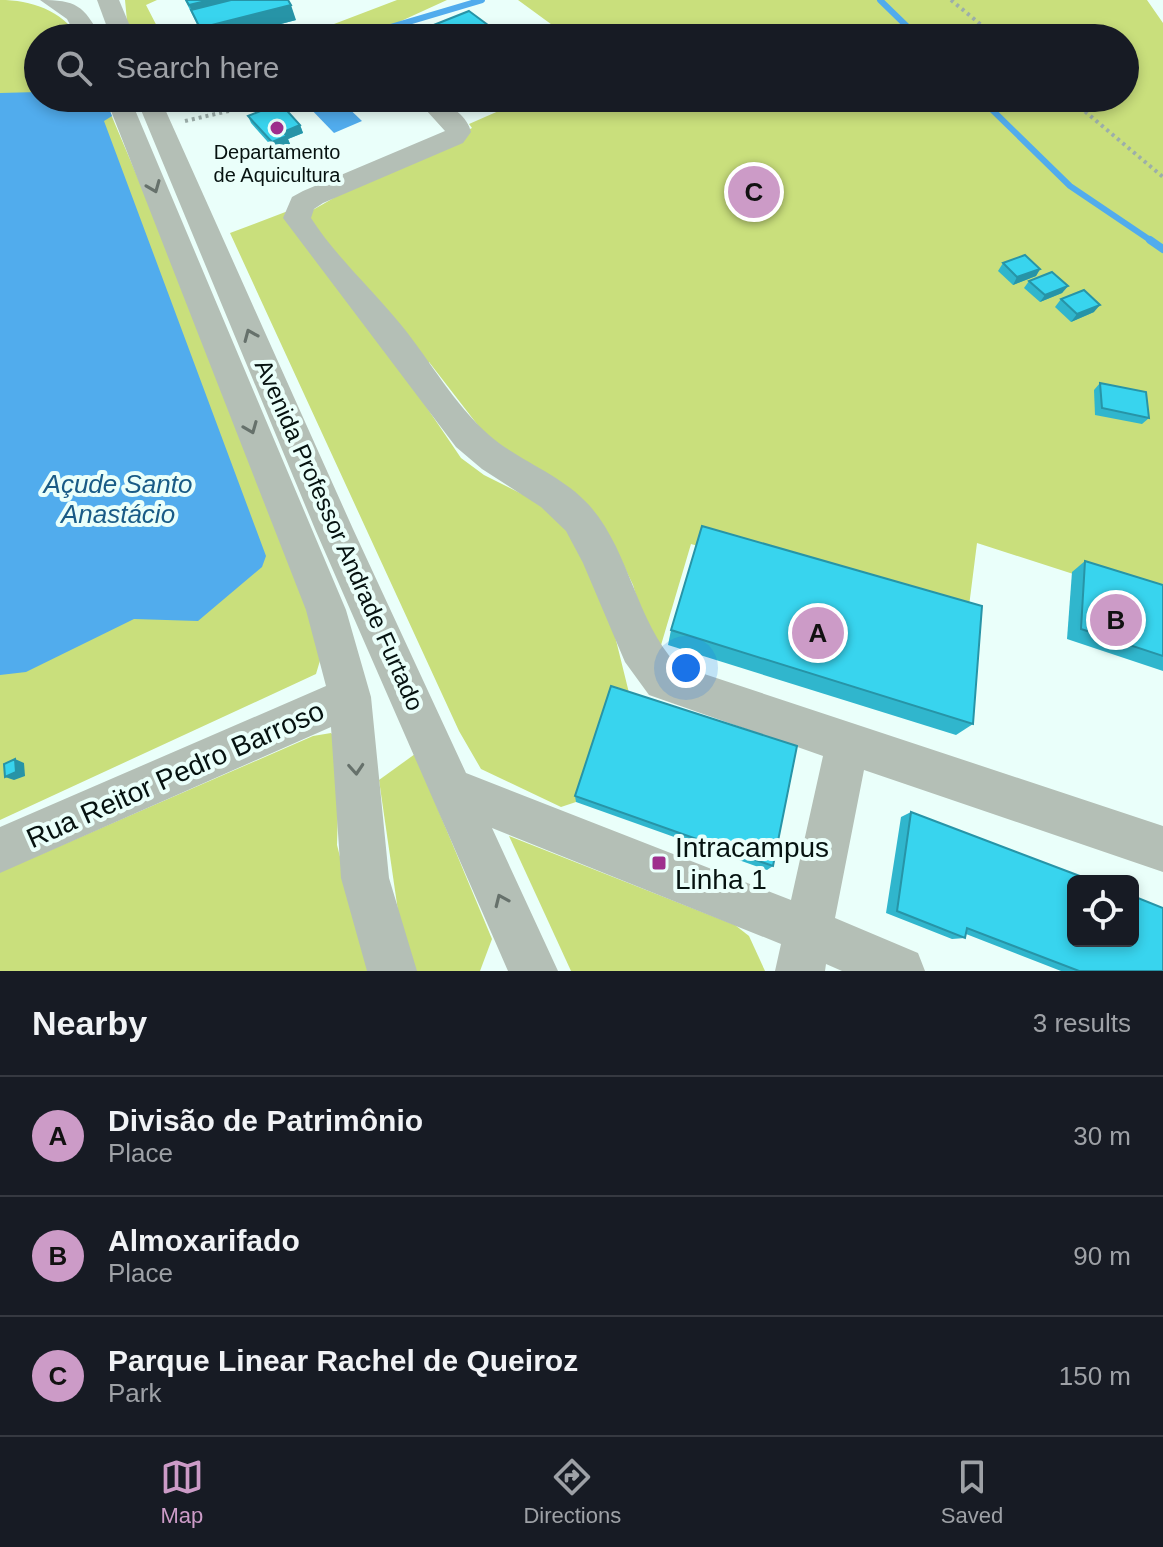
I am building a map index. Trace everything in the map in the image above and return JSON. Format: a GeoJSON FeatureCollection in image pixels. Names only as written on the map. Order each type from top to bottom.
{"type":"FeatureCollection","features":[{"type":"Feature","properties":{"kind":"street"},"geometry":{"type":"LineString","coordinates":[[51,0],[75,14],[81,24]]}},
{"type":"Feature","properties":{"kind":"street"},"geometry":{"type":"LineString","coordinates":[[108,0],[117,24]]}},
{"type":"Feature","properties":{"kind":"street","name":"Avenida Professor Andrade Furtado"},"geometry":{"type":"LineString","coordinates":[[139,112],[326,610],[350,697],[365,878],[392,971]]}},
{"type":"Feature","properties":{"kind":"street","name":"Avenida Professor Andrade Furtado"},"geometry":{"type":"LineString","coordinates":[[140,112],[453,790],[521,963]]}},
{"type":"Feature","properties":{"kind":"street"},"geometry":{"type":"LineString","coordinates":[[441,112],[457,126],[458,132],[454,137],[313,197],[302,204],[297,218],[468,438],[497,460],[549,490],[579,520],[607,569],[643,657],[652,670],[664,681],[1163,849]]}},
{"type":"Feature","properties":{"kind":"street","name":"Rua Reitor Pedro Barroso"},"geometry":{"type":"LineString","coordinates":[[0,850],[350,697]]}},
{"type":"Feature","properties":{"kind":"street"},"geometry":{"type":"LineString","coordinates":[[804,951],[848,742]]}},
{"type":"Feature","properties":{"kind":"street"},"geometry":{"type":"LineString","coordinates":[[453,790],[804,951],[900,971]]}},
{"type":"Feature","properties":{"kind":"path"},"geometry":{"type":"LineString","coordinates":[[951,0],[980,24]]}},
{"type":"Feature","properties":{"kind":"path"},"geometry":{"type":"LineString","coordinates":[[202,116],[222,112]]}},
{"type":"Feature","properties":{"kind":"path"},"geometry":{"type":"LineString","coordinates":[[262,112],[266,115]]}},
{"type":"Feature","properties":{"kind":"path"},"geometry":{"type":"LineString","coordinates":[[1086,112],[1163,177]]}},
{"type":"Feature","properties":{"kind":"green space","name":"Açude Santo Anastácio"},"geometry":{"type":"Polygon","coordinates":[[[0,0],[45,8],[68,24],[24,24],[24,112],[110,112],[176,268],[324,647],[316,674],[0,820],[0,0]]]}},
{"type":"Feature","properties":{"kind":"green space"},"geometry":{"type":"Polygon","coordinates":[[[125,0],[157,0],[146,5],[156,24],[128,24],[125,0]]]}},
{"type":"Feature","properties":{"kind":"green space"},"geometry":{"type":"Polygon","coordinates":[[[397,0],[447,0],[395,24],[334,24],[397,0]]]}},
{"type":"Feature","properties":{"kind":"green space"},"geometry":{"type":"Polygon","coordinates":[[[518,0],[1147,0],[1163,23],[1163,603],[977,543],[967,622],[691,544],[656,662],[633,585],[610,537],[497,450],[429,362],[421,399],[461,458],[484,475],[544,505],[585,544],[613,628],[631,701],[610,695],[576,802],[561,807],[481,769],[459,731],[230,233],[288,211],[311,211],[379,172],[472,128],[469,124],[496,112],[1139,112],[1139,24],[551,24],[518,0]]]}},
{"type":"Feature","properties":{"kind":"green space"},"geometry":{"type":"Polygon","coordinates":[[[331,733],[340,744],[337,845],[369,971],[0,971],[0,872],[313,736],[331,733]]]}},
{"type":"Feature","properties":{"kind":"green space"},"geometry":{"type":"Polygon","coordinates":[[[415,754],[492,939],[480,971],[416,971],[399,918],[379,780],[415,754]]]}},
{"type":"Feature","properties":{"kind":"green space"},"geometry":{"type":"Polygon","coordinates":[[[509,836],[735,925],[749,936],[765,971],[571,971],[509,836]]]}},
{"type":"Feature","properties":{"kind":"water","name":"Açude Santo Anastácio"},"geometry":{"type":"Polygon","coordinates":[[[24,92],[24,112],[110,112],[112,116],[104,121],[266,556],[262,567],[198,621],[134,619],[26,672],[0,675],[0,93],[24,92]]]}},
{"type":"Feature","properties":{"kind":"water"},"geometry":{"type":"Polygon","coordinates":[[[314,112],[353,112],[362,121],[334,133],[314,112]]]}},
{"type":"Feature","properties":{"kind":"building"},"geometry":{"type":"Polygon","coordinates":[[[186,0],[210,0],[189,5],[186,0]]]}},
{"type":"Feature","properties":{"kind":"building"},"geometry":{"type":"Polygon","coordinates":[[[231,0],[288,0],[291,5],[216,24],[198,24],[191,10],[231,0]]]}},
{"type":"Feature","properties":{"kind":"building"},"geometry":{"type":"Polygon","coordinates":[[[469,11],[487,24],[436,24],[469,11]]]}},
{"type":"Feature","properties":{"kind":"building","name":"Departamento de Aquicultura"},"geometry":{"type":"Polygon","coordinates":[[[258,112],[288,112],[300,125],[283,132],[287,136],[272,142],[248,116],[258,112]]]}},
{"type":"Feature","properties":{"kind":"building"},"geometry":{"type":"Polygon","coordinates":[[[1025,255],[1040,269],[1017,277],[1003,263],[1025,255]]]}},
{"type":"Feature","properties":{"kind":"building"},"geometry":{"type":"Polygon","coordinates":[[[1052,272],[1068,286],[1045,295],[1029,281],[1052,272]]]}},
{"type":"Feature","properties":{"kind":"building"},"geometry":{"type":"Polygon","coordinates":[[[1084,290],[1100,305],[1077,314],[1061,299],[1084,290]]]}},
{"type":"Feature","properties":{"kind":"building"},"geometry":{"type":"Polygon","coordinates":[[[1100,383],[1146,392],[1149,418],[1102,408],[1100,383]]]}},
{"type":"Feature","properties":{"kind":"building"},"geometry":{"type":"Polygon","coordinates":[[[702,526],[982,606],[973,724],[671,630],[702,526]]]}},
{"type":"Feature","properties":{"kind":"building"},"geometry":{"type":"Polygon","coordinates":[[[1085,561],[1163,585],[1163,656],[1081,629],[1085,561]]]}},
{"type":"Feature","properties":{"kind":"building"},"geometry":{"type":"Polygon","coordinates":[[[611,686],[797,746],[773,866],[575,796],[611,686]]]}},
{"type":"Feature","properties":{"kind":"building"},"geometry":{"type":"Polygon","coordinates":[[[15,759],[16,772],[5,777],[4,764],[15,759]]]}},
{"type":"Feature","properties":{"kind":"building"},"geometry":{"type":"Polygon","coordinates":[[[911,812],[1077,875],[1067,875],[1067,947],[1139,947],[1139,898],[1163,908],[1163,971],[1079,971],[967,928],[965,938],[897,911],[911,812]]]}},
{"type":"Feature","properties":{"kind":"waterway"},"geometry":{"type":"LineString","coordinates":[[401,24],[482,0]]}},
{"type":"Feature","properties":{"kind":"waterway"},"geometry":{"type":"LineString","coordinates":[[880,0],[905,24]]}},
{"type":"Feature","properties":{"kind":"waterway"},"geometry":{"type":"LineString","coordinates":[[994,112],[1070,186],[1153,242]]}},
{"type":"Feature","properties":{"kind":"waterway"},"geometry":{"type":"LineString","coordinates":[[1150,240],[1163,249]]}},
{"type":"Feature","properties":{"kind":"place","name":"Departamento de Aquicultura"},"geometry":{"type":"Point","coordinates":[277,128]}},
{"type":"Feature","properties":{"kind":"place","name":"Parque Linear Rachel de Queiroz"},"geometry":{"type":"Point","coordinates":[754,192]}},
{"type":"Feature","properties":{"kind":"place","name":"Almoxarifado"},"geometry":{"type":"Point","coordinates":[1116,620]}},
{"type":"Feature","properties":{"kind":"place","name":"Divisão de Patrimônio"},"geometry":{"type":"Point","coordinates":[818,633]}},
{"type":"Feature","properties":{"kind":"place","name":"Intracampus Linha 1"},"geometry":{"type":"Point","coordinates":[659,863]}}]}
